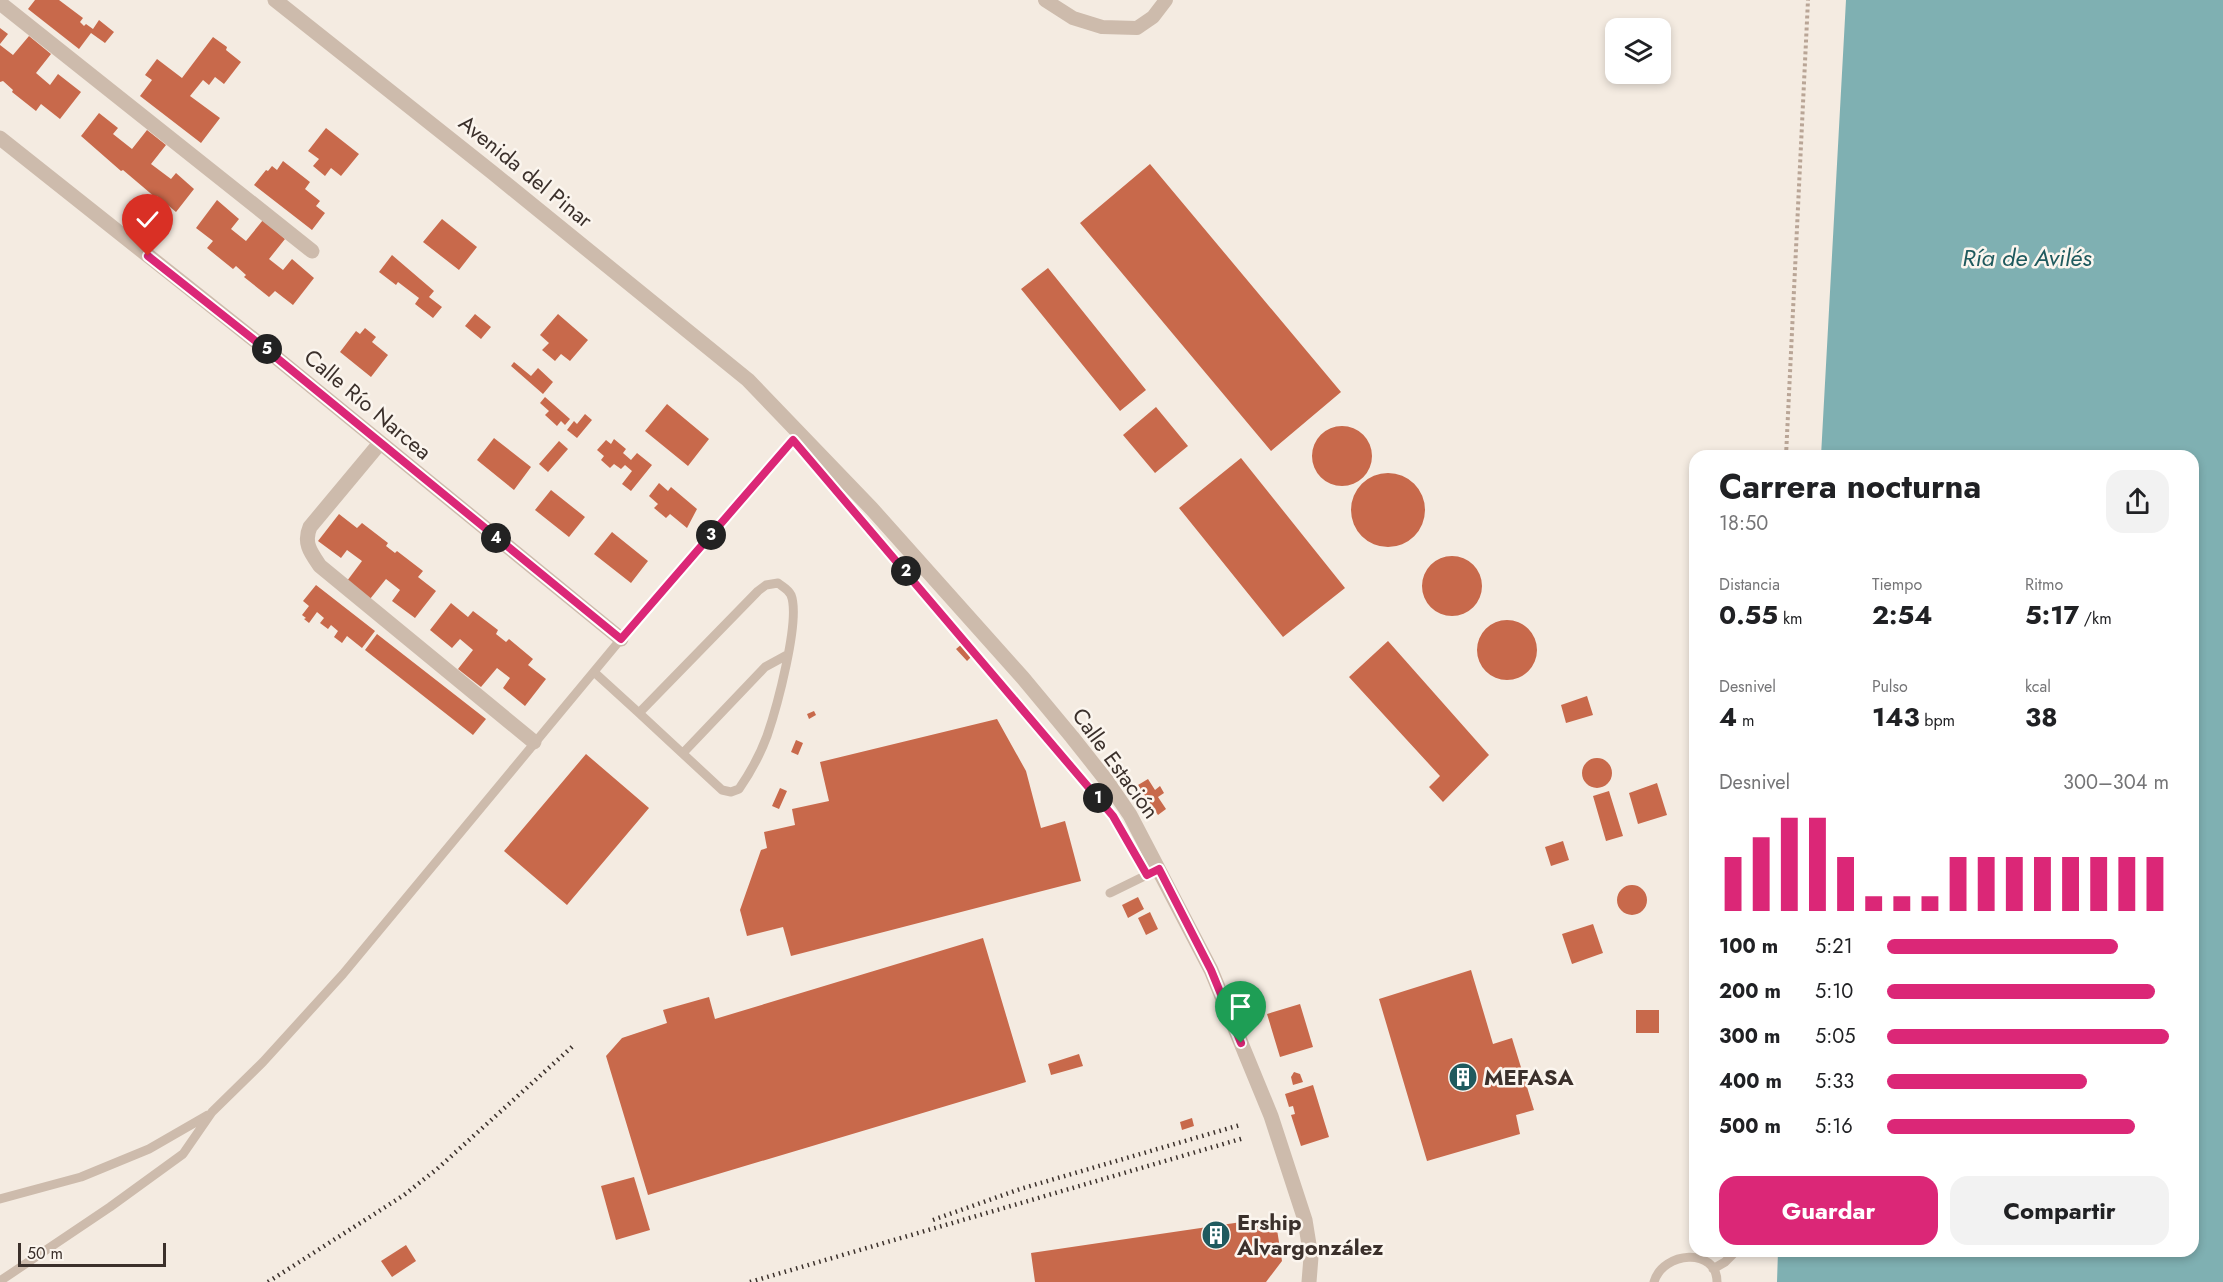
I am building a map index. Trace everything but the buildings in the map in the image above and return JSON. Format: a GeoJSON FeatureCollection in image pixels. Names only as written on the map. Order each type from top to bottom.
{"type":"FeatureCollection","features":[{"type":"Feature","properties":{"kind":"street","name":"Avenida del Pinar"},"geometry":{"type":"LineString","coordinates":[[275,0],[748,380]]}},
{"type":"Feature","properties":{"kind":"street"},"geometry":{"type":"LineString","coordinates":[[1045,0],[1073,18],[1102,27],[1137,28],[1153,17],[1166,0]]}},
{"type":"Feature","properties":{"kind":"street"},"geometry":{"type":"LineString","coordinates":[[0,3],[312,251]]}},
{"type":"Feature","properties":{"kind":"street","name":"Calle Río Narcea"},"geometry":{"type":"LineString","coordinates":[[0,138],[267,350],[621,639]]}},
{"type":"Feature","properties":{"kind":"street","name":"Calle Estación"},"geometry":{"type":"LineString","coordinates":[[748,380],[872,509],[1023,678],[1106,780],[1130,815],[1211,970],[1271,1116],[1305,1220],[1311,1257],[1309,1282]]}},
{"type":"Feature","properties":{"kind":"street"},"geometry":{"type":"LineString","coordinates":[[380,442],[310,527],[306,536],[309,551],[320,566],[534,742]]}},
{"type":"Feature","properties":{"kind":"lane"},"geometry":{"type":"LineString","coordinates":[[0,1281],[110,1207],[183,1154],[212,1112],[263,1062],[343,974],[534,742],[800,432]]}},
{"type":"Feature","properties":{"kind":"lane"},"geometry":{"type":"LineString","coordinates":[[594,672],[722,789],[730,792],[739,789],[767,735],[787,655],[792,627],[792,598],[787,589],[778,583],[766,585],[639,713]]}},
{"type":"Feature","properties":{"kind":"lane"},"geometry":{"type":"LineString","coordinates":[[682,753],[765,667],[787,655]]}},
{"type":"Feature","properties":{"kind":"lane"},"geometry":{"type":"LineString","coordinates":[[1110,893],[1159,869]]}},
{"type":"Feature","properties":{"kind":"lane"},"geometry":{"type":"LineString","coordinates":[[0,1199],[81,1177],[149,1149],[212,1112]]}},
{"type":"Feature","properties":{"kind":"lane"},"geometry":{"type":"LineString","coordinates":[[1654,1282],[1664,1266],[1673,1260],[1687,1257],[1696,1257],[1706,1262],[1717,1276],[1717,1282]]}},
{"type":"Feature","properties":{"kind":"lane"},"geometry":{"type":"LineString","coordinates":[[1713,1269],[1730,1257]]}},
{"type":"Feature","properties":{"kind":"path"},"geometry":{"type":"LineString","coordinates":[[1786,450],[1808,0]]}},
{"type":"Feature","properties":{"kind":"path"},"geometry":{"type":"LineString","coordinates":[[976,654],[1067,762]]}},
{"type":"Feature","properties":{"kind":"water","name":"Ría de Avilés"},"geometry":{"type":"Polygon","coordinates":[[[1846,0],[2223,0],[2223,1282],[1777,1282],[1778,1257],[2199,1257],[2199,450],[1821,450],[1846,0]]]}},
{"type":"Feature","properties":{"kind":"railway"},"geometry":{"type":"LineString","coordinates":[[268,1282],[404,1195],[437,1169],[573,1046]]}},
{"type":"Feature","properties":{"kind":"railway"},"geometry":{"type":"LineString","coordinates":[[933,1220],[1020,1189],[1240,1125]]}},
{"type":"Feature","properties":{"kind":"railway"},"geometry":{"type":"LineString","coordinates":[[750,1282],[1244,1138]]}},
{"type":"Feature","properties":{"kind":"place","name":"MEFASA"},"geometry":{"type":"Point","coordinates":[1463,1077]}},
{"type":"Feature","properties":{"kind":"place","name":"Ership Alvargonzález"},"geometry":{"type":"Point","coordinates":[1216,1235]}},
{"type":"Feature","properties":{"kind":"route"},"geometry":{"type":"LineString","coordinates":[[148,256],[267,350],[621,639],[793,440],[1113,816],[1147,875],[1159,869],[1211,970],[1241,1043]]}}]}
